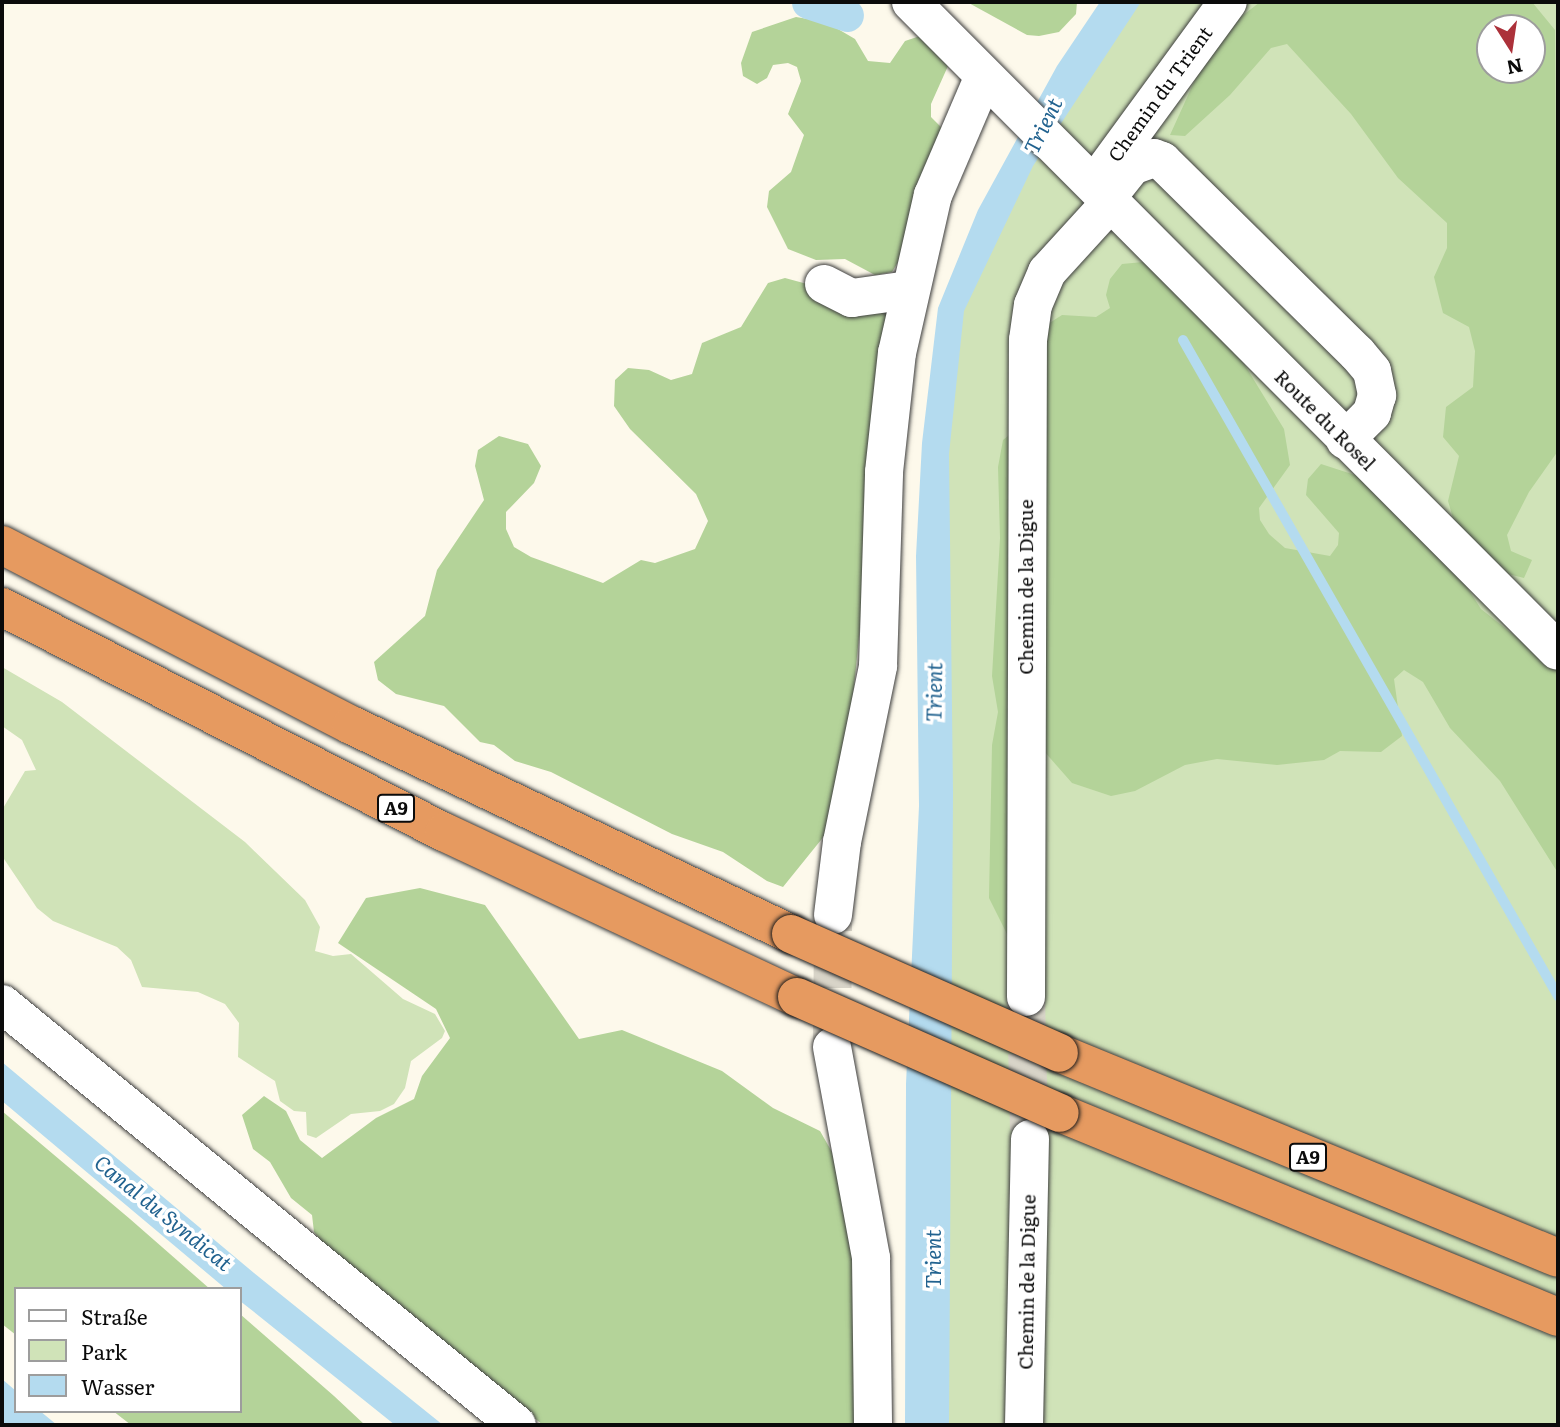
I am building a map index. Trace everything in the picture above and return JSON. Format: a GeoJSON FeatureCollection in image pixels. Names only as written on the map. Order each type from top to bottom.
{"type":"FeatureCollection","features":[{"type":"Feature","properties":{"kind":"highway","name":"A9"},"geometry":{"type":"LineString","coordinates":[[2,545],[375,737],[791,934],[1059,1053],[1558,1258]]}},
{"type":"Feature","properties":{"kind":"highway","name":"A9"},"geometry":{"type":"LineString","coordinates":[[2,607],[444,832],[797,997],[1060,1113],[1558,1317]]}},
{"type":"Feature","properties":{"kind":"street","name":"Route du Rosel"},"geometry":{"type":"LineString","coordinates":[[911,2],[1094,189],[1558,651]]}},
{"type":"Feature","properties":{"kind":"street","name":"Chemin du Trient"},"geometry":{"type":"LineString","coordinates":[[1094,189],[1228,2]]}},
{"type":"Feature","properties":{"kind":"street"},"geometry":{"type":"LineString","coordinates":[[833,915],[842,842],[878,666],[888,414],[910,290],[933,195],[992,83]]}},
{"type":"Feature","properties":{"kind":"street"},"geometry":{"type":"LineString","coordinates":[[1094,189],[1132,166],[1154,158],[1162,161],[1357,354],[1372,371],[1377,395],[1372,413],[1345,440]]}},
{"type":"Feature","properties":{"kind":"street","name":"Chemin de la Digue"},"geometry":{"type":"LineString","coordinates":[[1026,997],[1028,340],[1034,305],[1047,272],[1094,189]]}},
{"type":"Feature","properties":{"kind":"street"},"geometry":{"type":"LineString","coordinates":[[824,284],[852,298],[910,290]]}},
{"type":"Feature","properties":{"kind":"street"},"geometry":{"type":"LineString","coordinates":[[2,1004],[517,1425]]}},
{"type":"Feature","properties":{"kind":"street"},"geometry":{"type":"LineString","coordinates":[[832,1047],[871,1258],[873,1425]]}},
{"type":"Feature","properties":{"kind":"street","name":"Chemin de la Digue"},"geometry":{"type":"LineString","coordinates":[[1024,1425],[1030,1139]]}},
{"type":"Feature","properties":{"kind":"green space"},"geometry":{"type":"Polygon","coordinates":[[[967,2],[1077,2],[1076,14],[1059,32],[1039,36],[1027,35],[967,2]]]}},
{"type":"Feature","properties":{"kind":"green space"},"geometry":{"type":"Polygon","coordinates":[[[1124,2],[1558,2],[1558,1425],[924,1425],[936,501],[960,305],[1023,154],[1124,2]]]}},
{"type":"Feature","properties":{"kind":"green space"},"geometry":{"type":"Polygon","coordinates":[[[1260,2],[1532,2],[1542,14],[1476,14],[1476,84],[1546,84],[1546,19],[1555,30],[1558,451],[1529,492],[1507,535],[1511,551],[1532,560],[1524,578],[1508,574],[1455,525],[1448,501],[1459,456],[1443,437],[1446,407],[1473,387],[1475,351],[1469,327],[1443,313],[1434,277],[1447,248],[1447,223],[1398,178],[1351,114],[1287,44],[1271,48],[1230,95],[1185,136],[1170,135],[1214,38],[1260,2]]]}},
{"type":"Feature","properties":{"kind":"green space"},"geometry":{"type":"Polygon","coordinates":[[[796,17],[826,22],[855,39],[868,61],[890,63],[905,41],[920,36],[948,66],[931,104],[931,117],[945,131],[903,254],[892,272],[875,275],[845,259],[816,260],[788,249],[767,207],[769,191],[791,172],[804,135],[788,114],[801,81],[797,67],[788,63],[773,65],[767,78],[757,84],[743,76],[741,63],[752,32],[796,17]]]}},
{"type":"Feature","properties":{"kind":"green space"},"geometry":{"type":"Polygon","coordinates":[[[1143,262],[1227,336],[1284,429],[1290,465],[1259,508],[1260,520],[1269,534],[1285,548],[1330,556],[1338,545],[1339,533],[1306,495],[1308,479],[1321,464],[1358,476],[1454,567],[1481,609],[1558,670],[1558,873],[1500,781],[1450,728],[1423,682],[1404,670],[1394,679],[1402,736],[1381,752],[1340,751],[1324,760],[1277,765],[1217,759],[1185,765],[1135,791],[1111,796],[1072,783],[1043,750],[1016,952],[989,898],[992,745],[998,712],[992,676],[1000,538],[998,467],[1003,440],[1023,424],[1048,324],[1062,315],[1096,317],[1110,308],[1106,295],[1110,279],[1122,264],[1143,262]]]}},
{"type":"Feature","properties":{"kind":"green space"},"geometry":{"type":"Polygon","coordinates":[[[785,278],[892,307],[851,717],[825,835],[783,887],[767,881],[723,852],[672,834],[551,772],[515,761],[494,745],[480,742],[444,706],[396,694],[378,680],[374,662],[425,616],[437,570],[484,500],[475,466],[478,450],[499,436],[528,444],[541,466],[534,483],[506,512],[506,529],[514,547],[531,557],[603,583],[641,560],[655,563],[695,549],[708,521],[696,494],[630,429],[614,406],[615,380],[628,368],[649,370],[671,380],[692,374],[702,343],[741,327],[768,283],[785,278]]]}},
{"type":"Feature","properties":{"kind":"green space"},"geometry":{"type":"Polygon","coordinates":[[[2,667],[62,702],[245,842],[305,900],[320,927],[315,951],[333,956],[351,954],[403,999],[435,1014],[445,1031],[442,1038],[411,1061],[405,1088],[394,1104],[380,1111],[351,1114],[316,1138],[307,1135],[306,1112],[294,1111],[280,1101],[275,1081],[238,1057],[239,1023],[225,1004],[198,992],[142,987],[131,960],[117,947],[53,921],[37,908],[2,856],[2,810],[25,771],[36,770],[22,740],[2,726],[2,667]]]}},
{"type":"Feature","properties":{"kind":"green space"},"geometry":{"type":"Polygon","coordinates":[[[420,888],[485,905],[579,1039],[622,1030],[722,1071],[773,1108],[820,1131],[840,1166],[856,1267],[858,1425],[543,1425],[333,1256],[314,1232],[312,1215],[291,1198],[270,1162],[253,1149],[242,1115],[264,1096],[286,1111],[300,1140],[322,1158],[376,1118],[414,1099],[422,1076],[450,1038],[436,1009],[338,943],[366,898],[420,888]]]}},
{"type":"Feature","properties":{"kind":"green space"},"geometry":{"type":"Polygon","coordinates":[[[2,1111],[208,1287],[14,1287],[14,1333],[2,1324],[2,1111]]]}},
{"type":"Feature","properties":{"kind":"green space"},"geometry":{"type":"Polygon","coordinates":[[[242,1316],[365,1425],[131,1425],[116,1413],[242,1413],[242,1316]]]}},
{"type":"Feature","properties":{"kind":"water","name":"Trient"},"geometry":{"type":"Polygon","coordinates":[[[1100,2],[1141,2],[1033,166],[964,311],[949,454],[953,793],[949,1425],[905,1425],[906,1084],[919,806],[916,556],[922,443],[938,308],[978,210],[1057,66],[1100,2]]]}},
{"type":"Feature","properties":{"kind":"water","name":"Canal du Syndicat"},"geometry":{"type":"Polygon","coordinates":[[[2,1062],[254,1273],[443,1425],[395,1425],[242,1303],[242,1287],[224,1287],[2,1101],[2,1062]]]}},
{"type":"Feature","properties":{"kind":"water"},"geometry":{"type":"Polygon","coordinates":[[[2,1379],[14,1389],[14,1413],[42,1413],[57,1425],[2,1425],[2,1379]]]}},
{"type":"Feature","properties":{"kind":"waterway"},"geometry":{"type":"LineString","coordinates":[[808,2],[847,15]]}},
{"type":"Feature","properties":{"kind":"waterway"},"geometry":{"type":"LineString","coordinates":[[1183,340],[1558,996]]}},
{"type":"Feature","properties":{"kind":"tunnel"},"geometry":{"type":"LineString","coordinates":[[832,1045],[833,923]]}},
{"type":"Feature","properties":{"kind":"tunnel"},"geometry":{"type":"LineString","coordinates":[[1026,997],[1029,1130]]}}]}
